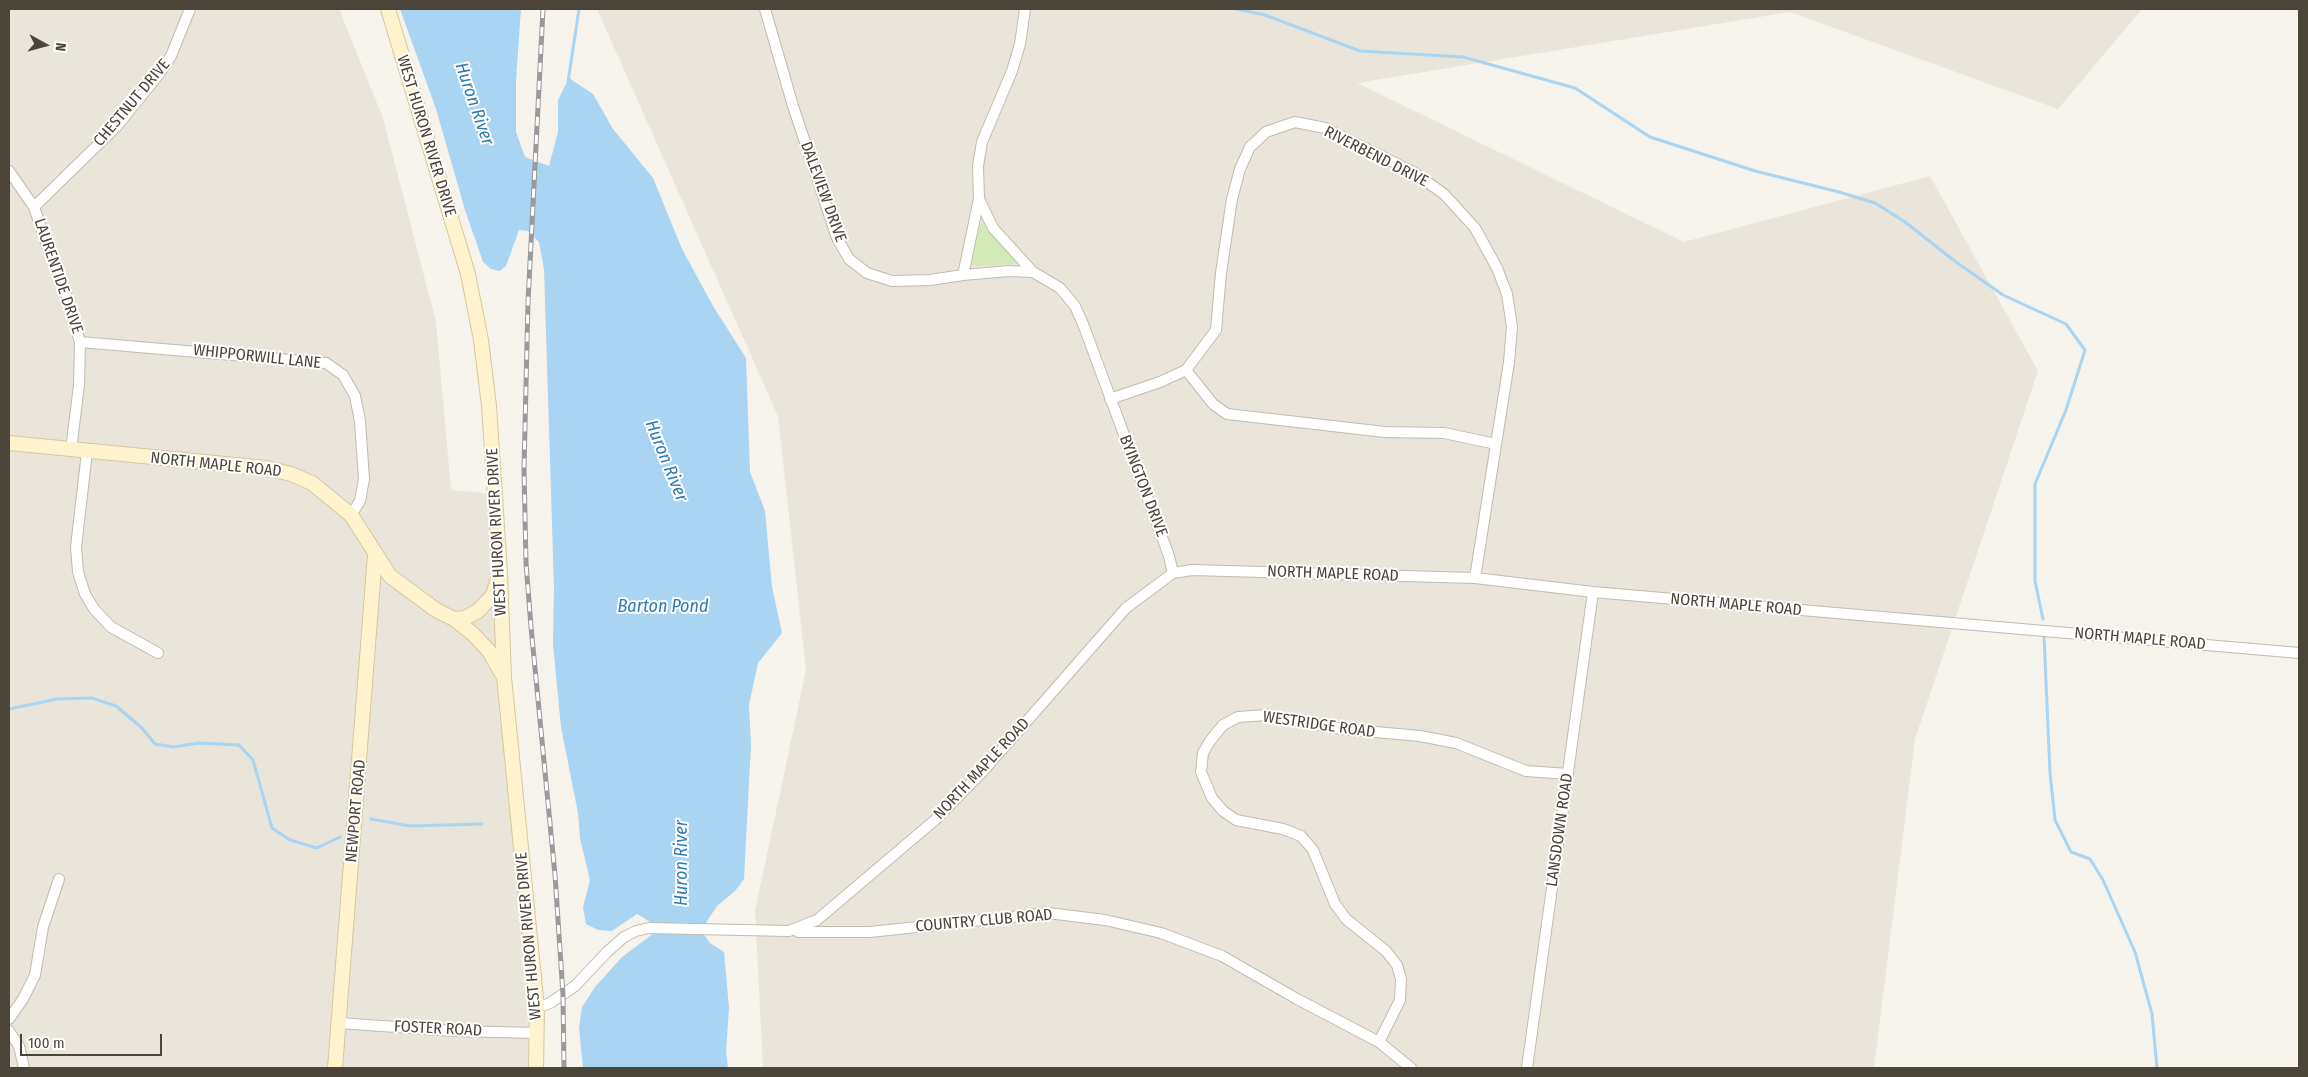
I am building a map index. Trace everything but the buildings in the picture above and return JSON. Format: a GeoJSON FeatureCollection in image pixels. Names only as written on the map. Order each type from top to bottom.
{"type":"FeatureCollection","features":[{"type":"Feature","properties":{"kind":"street","name":"CHESTNUT DRIVE"},"geometry":{"type":"LineString","coordinates":[[34,208],[116,127],[153,82],[171,56],[190,9]]}},
{"type":"Feature","properties":{"kind":"street","name":"WEST HURON RIVER DRIVE"},"geometry":{"type":"LineString","coordinates":[[388,9],[468,274],[479,330],[489,406],[500,572],[504,677],[537,1008],[536,1068]]}},
{"type":"Feature","properties":{"kind":"street","name":"DALEVIEW DRIVE"},"geometry":{"type":"LineString","coordinates":[[765,9],[793,106],[837,238],[849,259],[867,273],[892,281],[930,280],[963,274],[1033,272]]}},
{"type":"Feature","properties":{"kind":"street"},"geometry":{"type":"LineString","coordinates":[[963,274],[979,199],[978,166],[982,142],[1012,71],[1020,44],[1025,9]]}},
{"type":"Feature","properties":{"kind":"street","name":"RIVERBEND DRIVE"},"geometry":{"type":"LineString","coordinates":[[1110,399],[1160,382],[1186,370],[1216,330],[1221,273],[1232,199],[1240,169],[1250,147],[1266,132],[1295,122],[1325,128],[1413,172],[1444,194],[1475,228],[1498,268],[1507,294],[1512,327],[1475,578]]}},
{"type":"Feature","properties":{"kind":"street","name":"LAURENTIDE DRIVE"},"geometry":{"type":"LineString","coordinates":[[9,171],[34,208],[65,290],[80,342],[79,385],[71,450]]}},
{"type":"Feature","properties":{"kind":"street","name":"BYINGTON DRIVE"},"geometry":{"type":"LineString","coordinates":[[979,199],[993,228],[1033,272],[1060,288],[1075,306],[1169,556],[1173,573]]}},
{"type":"Feature","properties":{"kind":"street","name":"WHIPPORWILL LANE"},"geometry":{"type":"LineString","coordinates":[[80,342],[326,363],[343,375],[355,396],[360,420],[364,479],[360,501],[351,515]]}},
{"type":"Feature","properties":{"kind":"street"},"geometry":{"type":"LineString","coordinates":[[1186,370],[1213,404],[1227,414],[1385,432],[1444,433],[1496,444]]}},
{"type":"Feature","properties":{"kind":"street","name":"NORTH MAPLE ROAD"},"geometry":{"type":"LineString","coordinates":[[9,444],[266,468],[291,474],[312,483],[351,515],[390,576],[436,610],[454,619],[489,651],[504,677]]}},
{"type":"Feature","properties":{"kind":"street"},"geometry":{"type":"LineString","coordinates":[[87,452],[76,547],[78,572],[85,594],[94,609],[111,627],[158,653]]}},
{"type":"Feature","properties":{"kind":"street","name":"NEWPORT ROAD"},"geometry":{"type":"LineString","coordinates":[[335,1068],[375,554]]}},
{"type":"Feature","properties":{"kind":"street","name":"NORTH MAPLE ROAD"},"geometry":{"type":"LineString","coordinates":[[537,1008],[550,1003],[575,986],[624,937],[636,931],[649,928],[789,931],[804,927],[824,915],[935,820],[985,769],[1126,608],[1173,573],[1192,570],[1475,578],[1593,592],[2299,653]]}},
{"type":"Feature","properties":{"kind":"street"},"geometry":{"type":"LineString","coordinates":[[454,619],[465,618],[478,612],[493,594],[500,572]]}},
{"type":"Feature","properties":{"kind":"street","name":"LANSDOWN ROAD"},"geometry":{"type":"LineString","coordinates":[[1528,1068],[1593,592]]}},
{"type":"Feature","properties":{"kind":"street","name":"WESTRIDGE ROAD"},"geometry":{"type":"LineString","coordinates":[[1379,1042],[1400,1000],[1401,979],[1397,965],[1386,952],[1358,930],[1335,904],[1313,850],[1301,836],[1283,829],[1236,820],[1223,811],[1212,798],[1202,772],[1203,753],[1210,741],[1223,725],[1238,717],[1268,715],[1342,729],[1420,736],[1456,743],[1526,771],[1568,774]]}},
{"type":"Feature","properties":{"kind":"street"},"geometry":{"type":"LineString","coordinates":[[9,1019],[23,999],[35,975],[43,927],[59,879]]}},
{"type":"Feature","properties":{"kind":"street","name":"COUNTRY CLUB ROAD"},"geometry":{"type":"LineString","coordinates":[[789,931],[870,932],[1048,913],[1105,920],[1160,933],[1222,956],[1297,999],[1379,1042],[1411,1068]]}},
{"type":"Feature","properties":{"kind":"street","name":"FOSTER ROAD"},"geometry":{"type":"LineString","coordinates":[[338,1023],[455,1031],[537,1032]]}},
{"type":"Feature","properties":{"kind":"street"},"geometry":{"type":"LineString","coordinates":[[9,1031],[19,1046],[24,1068]]}},
{"type":"Feature","properties":{"kind":"shaded area"},"geometry":{"type":"Polygon","coordinates":[[[9,9],[339,9],[383,118],[436,322],[451,490],[495,494],[535,1068],[9,1068],[9,9]]]}},
{"type":"Feature","properties":{"kind":"shaded area"},"geometry":{"type":"Polygon","coordinates":[[[597,9],[2142,9],[2058,109],[1790,12],[1357,83],[1684,242],[1930,176],[2038,371],[1915,739],[1874,1068],[763,1068],[755,911],[806,670],[778,416],[597,9]]]}},
{"type":"Feature","properties":{"kind":"green space"},"geometry":{"type":"Polygon","coordinates":[[[986,223],[999,243],[1016,261],[1016,264],[971,265],[980,225],[986,223]]]}},
{"type":"Feature","properties":{"kind":"water","name":"Barton Pond"},"geometry":{"type":"Polygon","coordinates":[[[400,9],[521,9],[516,81],[516,132],[525,157],[549,166],[558,132],[558,100],[569,78],[593,94],[613,129],[653,178],[682,249],[713,306],[746,358],[750,472],[765,511],[772,587],[782,633],[758,663],[749,705],[751,745],[744,879],[735,891],[717,906],[705,924],[704,935],[710,943],[724,952],[729,1008],[726,1052],[728,1068],[583,1068],[579,1028],[582,1007],[595,987],[622,957],[654,933],[654,924],[637,914],[612,931],[598,930],[586,924],[583,907],[590,880],[580,838],[578,813],[561,727],[553,644],[554,588],[544,269],[539,242],[528,231],[519,230],[506,266],[500,271],[491,269],[483,262],[465,210],[436,109],[400,9]]]}},
{"type":"Feature","properties":{"kind":"waterway"},"geometry":{"type":"LineString","coordinates":[[568,82],[579,9]]}},
{"type":"Feature","properties":{"kind":"waterway"},"geometry":{"type":"LineString","coordinates":[[1236,9],[1265,15],[1360,51],[1463,57],[1575,88],[1650,137],[1755,171],[1875,203],[1905,222],[1956,262],[2003,295],[2066,324],[2085,350],[2066,410],[2035,484],[2035,581],[2043,619]]}},
{"type":"Feature","properties":{"kind":"waterway"},"geometry":{"type":"LineString","coordinates":[[2044,636],[2050,773],[2055,820],[2071,852],[2090,859],[2103,880],[2135,952],[2152,1014],[2157,1068]]}},
{"type":"Feature","properties":{"kind":"waterway"},"geometry":{"type":"LineString","coordinates":[[9,709],[57,699],[92,698],[116,706],[142,728],[155,744],[173,747],[199,743],[239,745],[253,760],[272,828],[290,840],[317,848],[340,837]]}},
{"type":"Feature","properties":{"kind":"waterway"},"geometry":{"type":"LineString","coordinates":[[371,819],[410,826],[482,824]]}},
{"type":"Feature","properties":{"kind":"railway"},"geometry":{"type":"LineString","coordinates":[[543,9],[528,302],[524,469],[526,563],[555,875],[563,995],[564,1068]]}},
{"type":"Feature","properties":{"kind":"water label","name":"Huron River"},"geometry":{"type":"Point","coordinates":[474,104]}},
{"type":"Feature","properties":{"kind":"water label","name":"Huron River"},"geometry":{"type":"Point","coordinates":[666,461]}},
{"type":"Feature","properties":{"kind":"water label","name":"Huron River"},"geometry":{"type":"Point","coordinates":[682,863]}}]}
